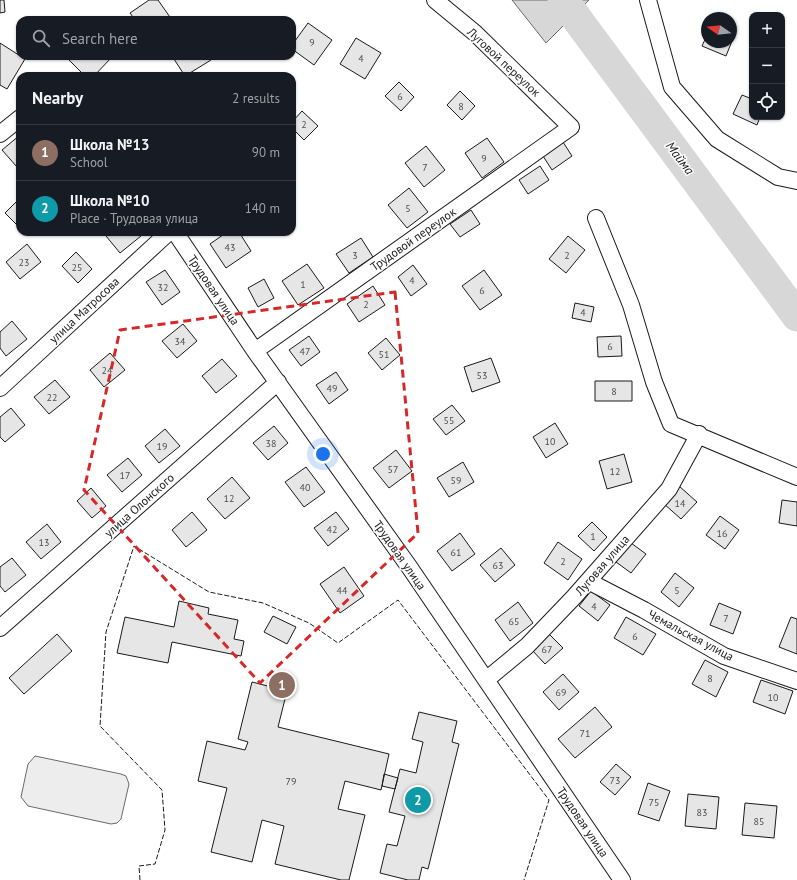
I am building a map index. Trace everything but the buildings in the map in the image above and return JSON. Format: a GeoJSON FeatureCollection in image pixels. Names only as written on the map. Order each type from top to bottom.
{"type":"FeatureCollection","features":[{"type":"Feature","properties":{"kind":"street","name":"Луговой переулок"},"geometry":{"type":"LineString","coordinates":[[435,0],[475,33],[572,127]]}},
{"type":"Feature","properties":{"kind":"street"},"geometry":{"type":"LineString","coordinates":[[648,0],[672,87],[717,139],[778,176],[797,181]]}},
{"type":"Feature","properties":{"kind":"street"},"geometry":{"type":"LineString","coordinates":[[0,134],[16,121]]}},
{"type":"Feature","properties":{"kind":"street","name":"Трудовой переулок"},"geometry":{"type":"LineString","coordinates":[[255,351],[572,127]]}},
{"type":"Feature","properties":{"kind":"street"},"geometry":{"type":"LineString","coordinates":[[596,218],[631,305],[654,382],[672,424],[797,477]]}},
{"type":"Feature","properties":{"kind":"street","name":"улица Матросова"},"geometry":{"type":"LineString","coordinates":[[0,388],[165,236]]}},
{"type":"Feature","properties":{"kind":"street","name":"Трудовая улица"},"geometry":{"type":"LineString","coordinates":[[178,236],[255,351],[410,568],[622,880]]}},
{"type":"Feature","properties":{"kind":"street","name":"улица Олонского"},"geometry":{"type":"LineString","coordinates":[[0,628],[278,382]]}},
{"type":"Feature","properties":{"kind":"street","name":"Луговая улица"},"geometry":{"type":"LineString","coordinates":[[486,680],[527,646],[588,581],[669,489],[698,434]]}},
{"type":"Feature","properties":{"kind":"street","name":"Чемальская улица"},"geometry":{"type":"LineString","coordinates":[[588,581],[644,610],[724,656],[797,681]]}},
{"type":"Feature","properties":{"kind":"highlighted area"},"geometry":{"type":"Polygon","coordinates":[[[395,292],[418,533],[260,683],[84,490],[120,330],[395,292]]]}},
{"type":"Feature","properties":{"kind":"shaded area"},"geometry":{"type":"Polygon","coordinates":[[[512,0],[589,0],[546,43],[512,0]]]}},
{"type":"Feature","properties":{"kind":"shaded area"},"geometry":{"type":"Polygon","coordinates":[[[35,756],[126,776],[129,784],[121,819],[117,823],[111,824],[28,806],[21,797],[28,764],[35,756]]]}},
{"type":"Feature","properties":{"kind":"waterway","name":"Майма"},"geometry":{"type":"LineString","coordinates":[[563,0],[797,316]]}},
{"type":"Feature","properties":{"kind":"fence"},"geometry":{"type":"LineString","coordinates":[[140,880],[139,866],[155,864],[165,830],[162,790],[100,726],[106,632],[134,546],[209,592],[263,603],[309,623],[338,643],[398,600],[549,800],[524,880]]}},
{"type":"Feature","properties":{"kind":"place","name":"Школа №13"},"geometry":{"type":"Point","coordinates":[282,685]}},
{"type":"Feature","properties":{"kind":"place","name":"Школа №10"},"geometry":{"type":"Point","coordinates":[418,800]}}]}
